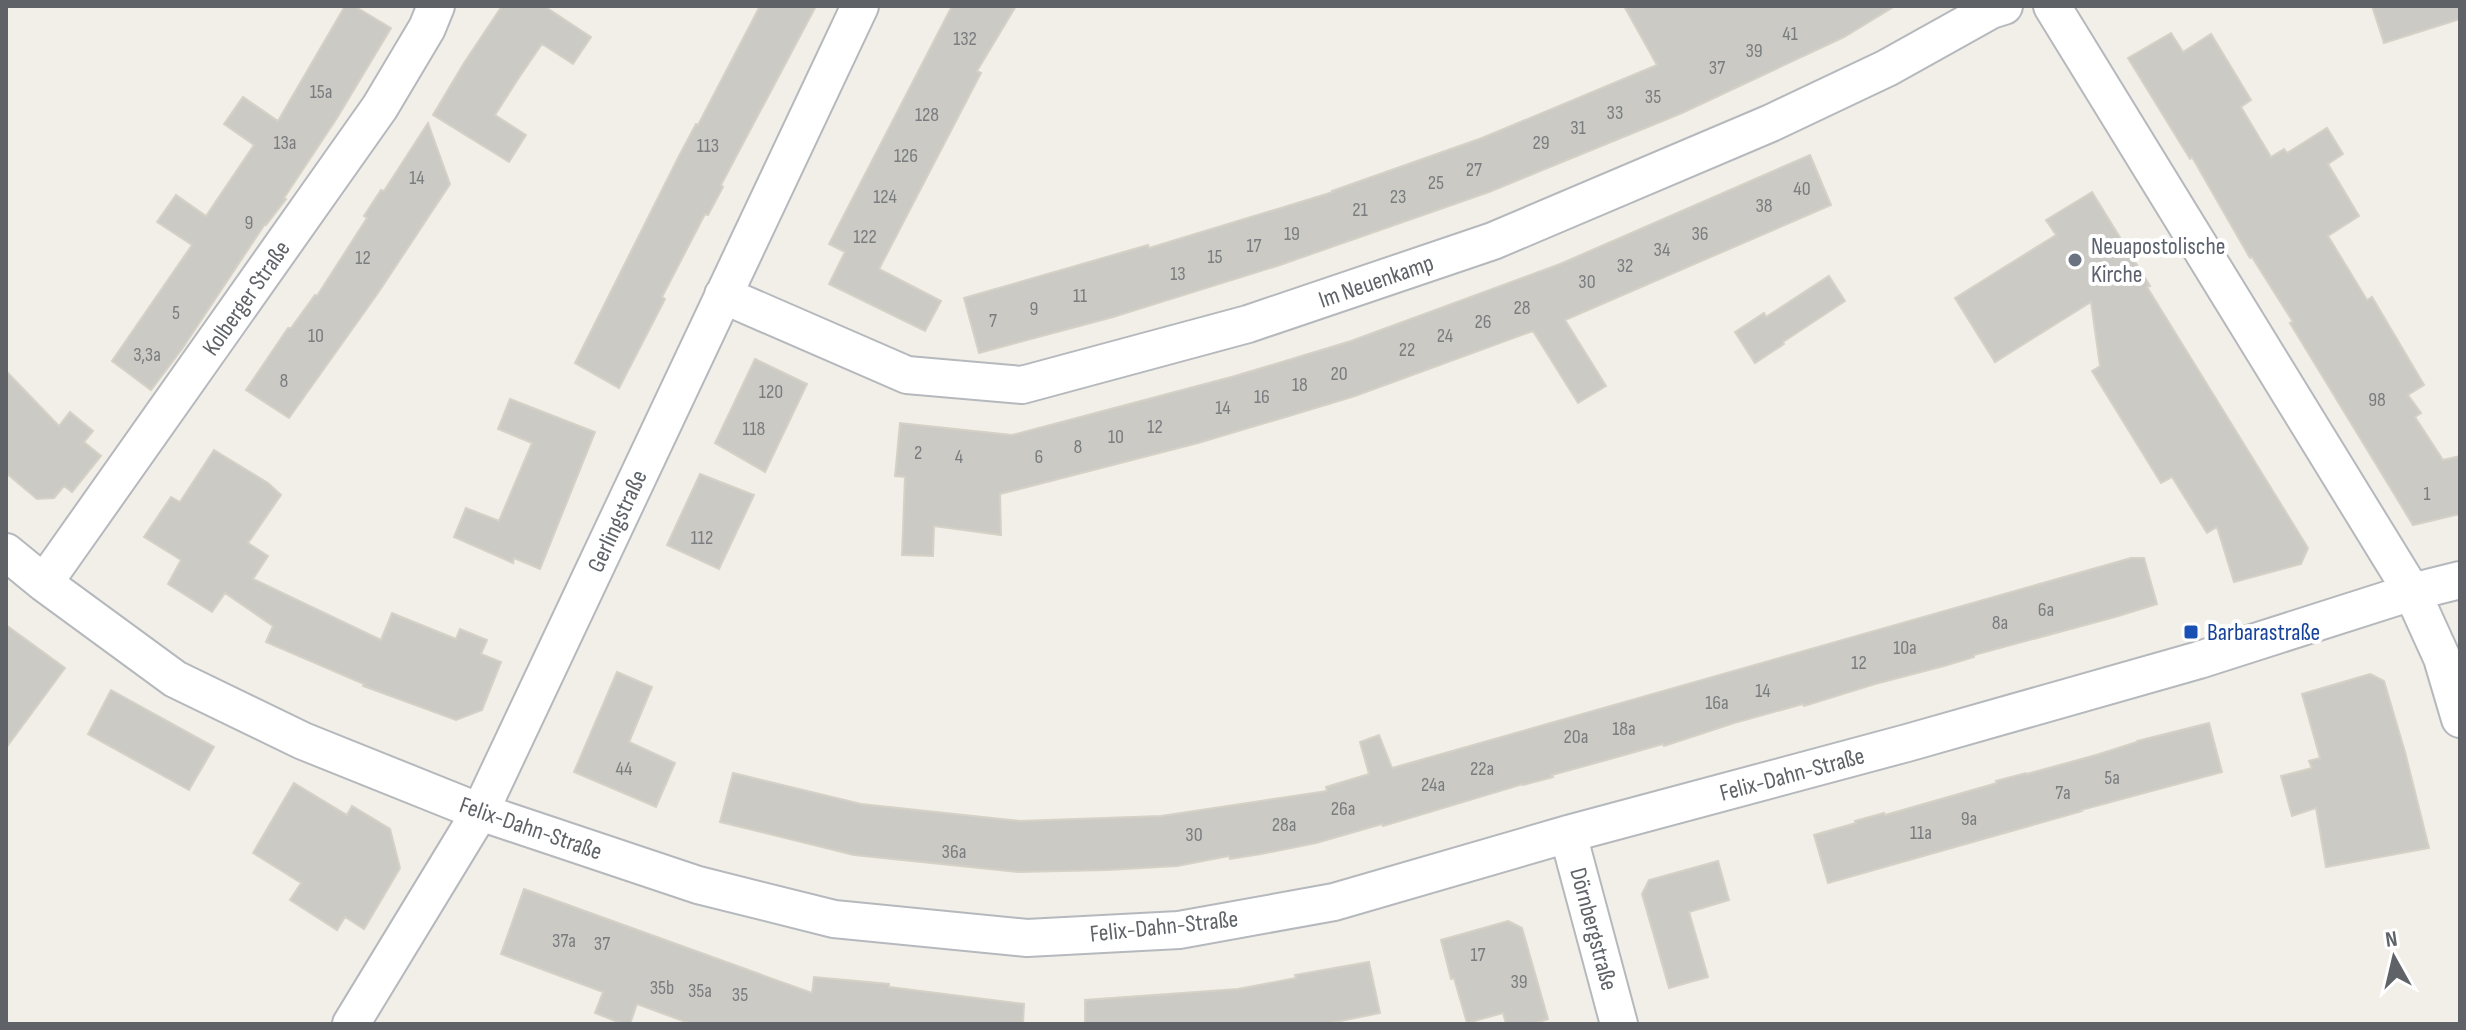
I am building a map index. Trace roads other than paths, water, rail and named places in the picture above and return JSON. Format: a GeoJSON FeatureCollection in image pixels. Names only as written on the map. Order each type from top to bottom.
{"type":"FeatureCollection","features":[{"type":"Feature","properties":{"kind":"street","name":"Kolberger Straße"},"geometry":{"type":"LineString","coordinates":[[44,583],[380,107],[427,28],[436,6]]}},
{"type":"Feature","properties":{"kind":"street","name":"Gerlingstraße"},"geometry":{"type":"LineString","coordinates":[[351,1024],[480,812],[860,6]]}},
{"type":"Feature","properties":{"kind":"street","name":"Im Neuenkamp"},"geometry":{"type":"LineString","coordinates":[[723,295],[907,375],[1022,385],[1248,324],[1493,241],[1771,123],[1887,68],[1991,10],[2004,6]]}},
{"type":"Feature","properties":{"kind":"street"},"geometry":{"type":"LineString","coordinates":[[2052,6],[2412,592],[2442,658],[2460,719]]}},
{"type":"Feature","properties":{"kind":"street","name":"Felix-Dahn-Straße"},"geometry":{"type":"LineString","coordinates":[[6,552],[175,679],[303,741],[480,812],[698,885],[834,919],[1027,938],[1179,930],[1334,902],[1568,834],[2170,668],[2412,592],[2460,580]]}},
{"type":"Feature","properties":{"kind":"street","name":"Dörnbergstraße"},"geometry":{"type":"LineString","coordinates":[[1568,834],[1619,1024]]}},
{"type":"Feature","properties":{"kind":"place","name":"Neuapostolische Kirche"},"geometry":{"type":"Point","coordinates":[2075,260]}},
{"type":"Feature","properties":{"kind":"place","name":"Barbarastraße"},"geometry":{"type":"Point","coordinates":[2191,632]}}]}
